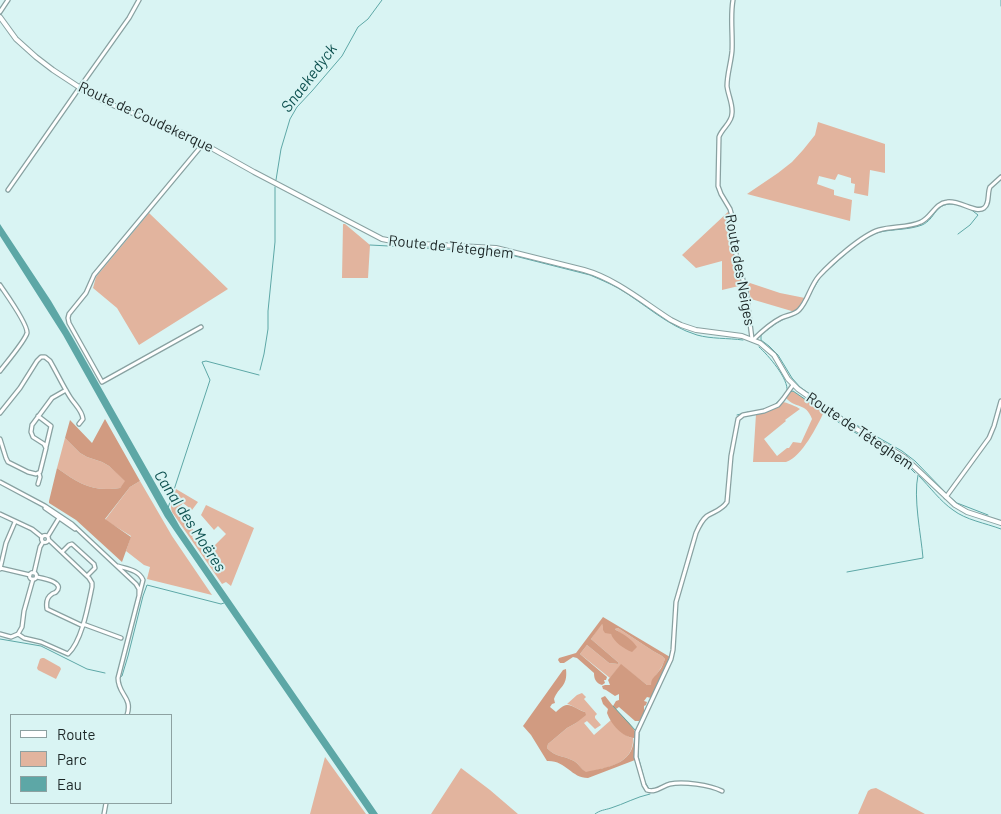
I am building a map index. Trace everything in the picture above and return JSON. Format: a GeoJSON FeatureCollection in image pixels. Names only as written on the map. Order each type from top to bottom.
{"type":"FeatureCollection","features":[{"type":"Feature","properties":{"kind":"main road","name":"Route de Coudekerque"},"geometry":{"type":"LineString","coordinates":[[0,17],[29,52],[101,100],[176,130],[279,185]]}},
{"type":"Feature","properties":{"kind":"main road","name":"Route de Téteghem"},"geometry":{"type":"LineString","coordinates":[[279,185],[384,240],[402,243],[496,248],[580,269],[611,281],[671,320],[682,325],[702,332],[752,339],[772,353],[793,385],[848,424],[906,458],[955,505],[967,512],[1001,524]]}},
{"type":"Feature","properties":{"kind":"street"},"geometry":{"type":"LineString","coordinates":[[0,12],[8,0]]}},
{"type":"Feature","properties":{"kind":"street"},"geometry":{"type":"LineString","coordinates":[[8,190],[129,18],[139,0]]}},
{"type":"Feature","properties":{"kind":"street","name":"Route des Neiges"},"geometry":{"type":"LineString","coordinates":[[733,0],[731,18],[732,51],[727,81],[732,114],[730,121],[719,137],[718,180],[720,191],[731,211],[733,244],[746,291],[752,339]]}},
{"type":"Feature","properties":{"kind":"street"},"geometry":{"type":"LineString","coordinates":[[201,327],[102,382],[68,322],[68,317],[86,293],[94,276],[204,144]]}},
{"type":"Feature","properties":{"kind":"street"},"geometry":{"type":"LineString","coordinates":[[752,339],[780,319],[799,310],[817,277],[867,236],[881,230],[921,222],[939,205],[945,202],[957,202],[976,210],[984,208],[987,204],[990,187],[1001,177]]}},
{"type":"Feature","properties":{"kind":"street"},"geometry":{"type":"LineString","coordinates":[[0,286],[25,324],[27,333],[0,371]]}},
{"type":"Feature","properties":{"kind":"street"},"geometry":{"type":"LineString","coordinates":[[0,412],[38,361],[42,357],[46,357],[50,360],[82,416],[79,424]]}},
{"type":"Feature","properties":{"kind":"street"},"geometry":{"type":"LineString","coordinates":[[722,791],[716,788],[675,784],[652,791],[647,790],[636,758],[637,733],[672,657],[676,600],[696,532],[704,518],[723,508],[727,502],[731,456],[738,420],[743,415],[760,412],[776,406],[782,401],[793,385]]}},
{"type":"Feature","properties":{"kind":"street"},"geometry":{"type":"LineString","coordinates":[[46,447],[35,440],[31,432],[32,424],[52,398],[66,390]]}},
{"type":"Feature","properties":{"kind":"street"},"geometry":{"type":"LineString","coordinates":[[946,497],[990,438],[1001,401]]}},
{"type":"Feature","properties":{"kind":"street"},"geometry":{"type":"LineString","coordinates":[[38,416],[52,426],[42,468],[39,473],[38,484]]}},
{"type":"Feature","properties":{"kind":"street"},"geometry":{"type":"LineString","coordinates":[[0,439],[2,450],[9,463],[28,472],[39,473]]}},
{"type":"Feature","properties":{"kind":"street"},"geometry":{"type":"LineString","coordinates":[[0,482],[39,503],[75,526],[138,587],[139,596]]}},
{"type":"Feature","properties":{"kind":"street"},"geometry":{"type":"LineString","coordinates":[[0,514],[32,529],[42,537],[43,542]]}},
{"type":"Feature","properties":{"kind":"street"},"geometry":{"type":"LineString","coordinates":[[0,634],[8,637],[13,636],[18,634],[22,627],[24,609],[36,574],[34,573],[40,546],[43,542],[46,542],[60,517]]}},
{"type":"Feature","properties":{"kind":"street"},"geometry":{"type":"LineString","coordinates":[[15,522],[6,541],[0,568],[54,582],[58,589],[48,597],[47,609],[83,625],[121,638]]}},
{"type":"Feature","properties":{"kind":"street"},"geometry":{"type":"LineString","coordinates":[[18,634],[68,654],[77,640],[83,625],[92,586],[91,580],[45,535],[42,537]]}},
{"type":"Feature","properties":{"kind":"street"},"geometry":{"type":"LineString","coordinates":[[61,552],[68,544],[72,543],[94,564],[95,568],[87,576]]}},
{"type":"Feature","properties":{"kind":"street"},"geometry":{"type":"LineString","coordinates":[[0,548],[4,550]]}},
{"type":"Feature","properties":{"kind":"street"},"geometry":{"type":"LineString","coordinates":[[116,565],[137,572],[141,575],[143,581],[118,678],[119,687],[128,702],[127,714]]}},
{"type":"Feature","properties":{"kind":"street"},"geometry":{"type":"LineString","coordinates":[[30,575],[34,573]]}},
{"type":"Feature","properties":{"kind":"street"},"geometry":{"type":"LineString","coordinates":[[132,581],[138,581],[141,575]]}},
{"type":"Feature","properties":{"kind":"green space"},"geometry":{"type":"Polygon","coordinates":[[[818,122],[885,144],[885,173],[870,170],[868,196],[854,193],[855,184],[851,183],[851,178],[838,174],[835,180],[819,176],[817,184],[834,190],[834,195],[852,200],[850,221],[747,194],[792,162],[815,135],[818,122]]]}},
{"type":"Feature","properties":{"kind":"green space"},"geometry":{"type":"Polygon","coordinates":[[[729,211],[731,215],[732,245],[743,285],[722,290],[722,261],[696,268],[682,255],[729,211]]]}},
{"type":"Feature","properties":{"kind":"green space"},"geometry":{"type":"Polygon","coordinates":[[[149,213],[228,289],[139,345],[117,308],[93,288],[96,277],[149,213]]]}},
{"type":"Feature","properties":{"kind":"green space"},"geometry":{"type":"Polygon","coordinates":[[[343,224],[370,245],[368,278],[342,278],[343,224]]]}},
{"type":"Feature","properties":{"kind":"green space"},"geometry":{"type":"Polygon","coordinates":[[[747,282],[780,293],[805,298],[795,312],[751,299],[747,282]]]}},
{"type":"Feature","properties":{"kind":"green space"},"geometry":{"type":"Polygon","coordinates":[[[793,391],[824,412],[813,433],[798,454],[786,462],[753,462],[756,414],[783,402],[800,409],[764,439],[777,456],[789,448],[793,442],[801,443],[812,419],[807,410],[793,404],[786,398],[793,391]]]}},
{"type":"Feature","properties":{"kind":"green space"},"geometry":{"type":"Polygon","coordinates":[[[65,438],[80,453],[109,466],[126,481],[120,488],[93,488],[86,486],[57,468],[65,438]]]}},
{"type":"Feature","properties":{"kind":"green space"},"geometry":{"type":"Polygon","coordinates":[[[140,481],[172,536],[212,595],[147,579],[150,567],[144,565],[126,551],[131,536],[105,520],[130,487],[140,481]]]}},
{"type":"Feature","properties":{"kind":"green space"},"geometry":{"type":"Polygon","coordinates":[[[176,489],[198,502],[192,510],[183,503],[179,508],[186,514],[184,517],[188,520],[186,524],[196,532],[192,537],[204,550],[209,545],[213,547],[226,534],[218,526],[214,530],[201,515],[206,505],[254,528],[231,586],[226,582],[222,584],[172,512],[171,503],[176,489]]]}},
{"type":"Feature","properties":{"kind":"green space"},"geometry":{"type":"Polygon","coordinates":[[[601,624],[611,634],[634,644],[615,629],[618,628],[665,659],[651,685],[647,685],[621,665],[610,678],[580,654],[587,645],[609,663],[619,663],[591,639],[601,624]]]}},
{"type":"Feature","properties":{"kind":"green space"},"geometry":{"type":"Polygon","coordinates":[[[42,658],[60,667],[61,669],[56,679],[38,670],[40,659],[42,658]]]}},
{"type":"Feature","properties":{"kind":"green space"},"geometry":{"type":"Polygon","coordinates":[[[582,693],[586,697],[584,699],[597,714],[595,718],[601,725],[595,729],[587,721],[584,723],[594,735],[611,720],[624,734],[633,738],[629,754],[624,759],[610,766],[586,773],[574,761],[557,755],[547,748],[548,744],[576,723],[585,712],[567,704],[582,693]]]}},
{"type":"Feature","properties":{"kind":"green space"},"geometry":{"type":"Polygon","coordinates":[[[325,757],[366,814],[310,814],[325,757]]]}},
{"type":"Feature","properties":{"kind":"green space"},"geometry":{"type":"Polygon","coordinates":[[[461,768],[490,790],[518,814],[431,814],[461,768]]]}},
{"type":"Feature","properties":{"kind":"green space"},"geometry":{"type":"Polygon","coordinates":[[[876,788],[925,814],[858,814],[868,791],[876,788]]]}},
{"type":"Feature","properties":{"kind":"shaded area"},"geometry":{"type":"Polygon","coordinates":[[[105,419],[140,481],[130,487],[105,519],[131,537],[122,562],[76,520],[49,503],[57,468],[86,486],[93,488],[120,488],[125,481],[109,466],[80,453],[65,438],[70,420],[92,443],[105,419]]]}},
{"type":"Feature","properties":{"kind":"shaded area"},"geometry":{"type":"Polygon","coordinates":[[[603,617],[670,657],[651,698],[647,697],[644,701],[647,702],[644,706],[644,717],[639,721],[635,721],[619,707],[616,709],[635,731],[638,742],[636,759],[588,778],[577,775],[559,763],[547,761],[531,735],[523,726],[563,670],[566,669],[566,679],[554,699],[555,703],[550,707],[556,712],[564,706],[570,705],[585,712],[586,715],[548,744],[547,748],[557,755],[574,761],[586,772],[618,763],[629,754],[633,747],[634,738],[621,733],[614,725],[607,713],[608,709],[603,704],[601,698],[605,696],[613,706],[619,700],[619,694],[615,696],[603,689],[602,686],[610,685],[608,680],[621,664],[647,685],[651,685],[652,679],[661,668],[665,659],[618,628],[615,629],[630,639],[637,647],[632,652],[626,649],[611,634],[605,633],[602,624],[591,639],[619,663],[609,663],[587,645],[580,654],[607,677],[604,680],[605,683],[602,685],[597,682],[594,673],[577,658],[573,657],[564,663],[560,663],[559,658],[576,653],[603,617]]]}},
{"type":"Feature","properties":{"kind":"water"},"geometry":{"type":"Polygon","coordinates":[[[0,224],[51,301],[180,527],[378,814],[369,814],[165,517],[63,335],[0,236],[0,224]]]}},
{"type":"Feature","properties":{"kind":"waterway","name":"Snaekedyck"},"geometry":{"type":"LineString","coordinates":[[276,180],[281,149],[290,119],[297,107],[342,56],[358,27],[368,19],[382,0]]}},
{"type":"Feature","properties":{"kind":"waterway"},"geometry":{"type":"LineString","coordinates":[[1001,0],[1001,6]]}},
{"type":"Feature","properties":{"kind":"waterway","name":"Snaekedyck"},"geometry":{"type":"LineString","coordinates":[[260,370],[268,329],[275,242],[275,187]]}},
{"type":"Feature","properties":{"kind":"waterway"},"geometry":{"type":"LineString","coordinates":[[823,274],[865,239],[880,232],[922,225],[942,206],[953,204]]}},
{"type":"Feature","properties":{"kind":"waterway"},"geometry":{"type":"LineString","coordinates":[[958,234],[970,225],[978,215],[969,208]]}},
{"type":"Feature","properties":{"kind":"waterway"},"geometry":{"type":"LineString","coordinates":[[370,245],[499,252],[590,275],[618,288],[686,331],[708,337],[743,340]]}},
{"type":"Feature","properties":{"kind":"waterway"},"geometry":{"type":"LineString","coordinates":[[810,295],[819,279]]}},
{"type":"Feature","properties":{"kind":"waterway"},"geometry":{"type":"LineString","coordinates":[[807,301],[797,314],[779,321],[762,334],[761,340],[778,355],[800,387],[844,418],[902,451],[915,461],[946,493]]}},
{"type":"Feature","properties":{"kind":"waterway"},"geometry":{"type":"LineString","coordinates":[[759,347],[772,361],[785,380],[787,391]]}},
{"type":"Feature","properties":{"kind":"waterway","name":"Snaekedyck"},"geometry":{"type":"LineString","coordinates":[[168,508],[210,380],[202,362],[206,361],[259,375]]}},
{"type":"Feature","properties":{"kind":"waterway"},"geometry":{"type":"LineString","coordinates":[[790,392],[793,391],[844,426],[902,460],[915,473]]}},
{"type":"Feature","properties":{"kind":"waterway"},"geometry":{"type":"LineString","coordinates":[[762,410],[774,405],[782,398]]}},
{"type":"Feature","properties":{"kind":"waterway"},"geometry":{"type":"LineString","coordinates":[[737,415],[748,412]]}},
{"type":"Feature","properties":{"kind":"waterway"},"geometry":{"type":"LineString","coordinates":[[847,572],[923,558],[916,494],[918,475]]}},
{"type":"Feature","properties":{"kind":"waterway"},"geometry":{"type":"LineString","coordinates":[[919,476],[948,506],[958,513],[1001,529]]}},
{"type":"Feature","properties":{"kind":"waterway"},"geometry":{"type":"LineString","coordinates":[[950,497],[957,503],[988,515]]}},
{"type":"Feature","properties":{"kind":"waterway","name":"Snaekedyck"},"geometry":{"type":"LineString","coordinates":[[120,677],[122,676],[128,656],[147,585],[221,604],[224,603]]}},
{"type":"Feature","properties":{"kind":"waterway","name":"Snaekedyck"},"geometry":{"type":"LineString","coordinates":[[0,639],[41,646],[87,669],[105,673]]}},
{"type":"Feature","properties":{"kind":"waterway"},"geometry":{"type":"LineString","coordinates":[[613,706],[636,731]]}},
{"type":"Feature","properties":{"kind":"waterway"},"geometry":{"type":"LineString","coordinates":[[639,734],[638,756],[645,782],[649,789]]}},
{"type":"Feature","properties":{"kind":"waterway"},"geometry":{"type":"LineString","coordinates":[[595,814],[650,794]]}},
{"type":"Feature","properties":{"kind":"water label","name":"Canal des Moëres"},"geometry":{"type":"Point","coordinates":[190,521]}}]}
